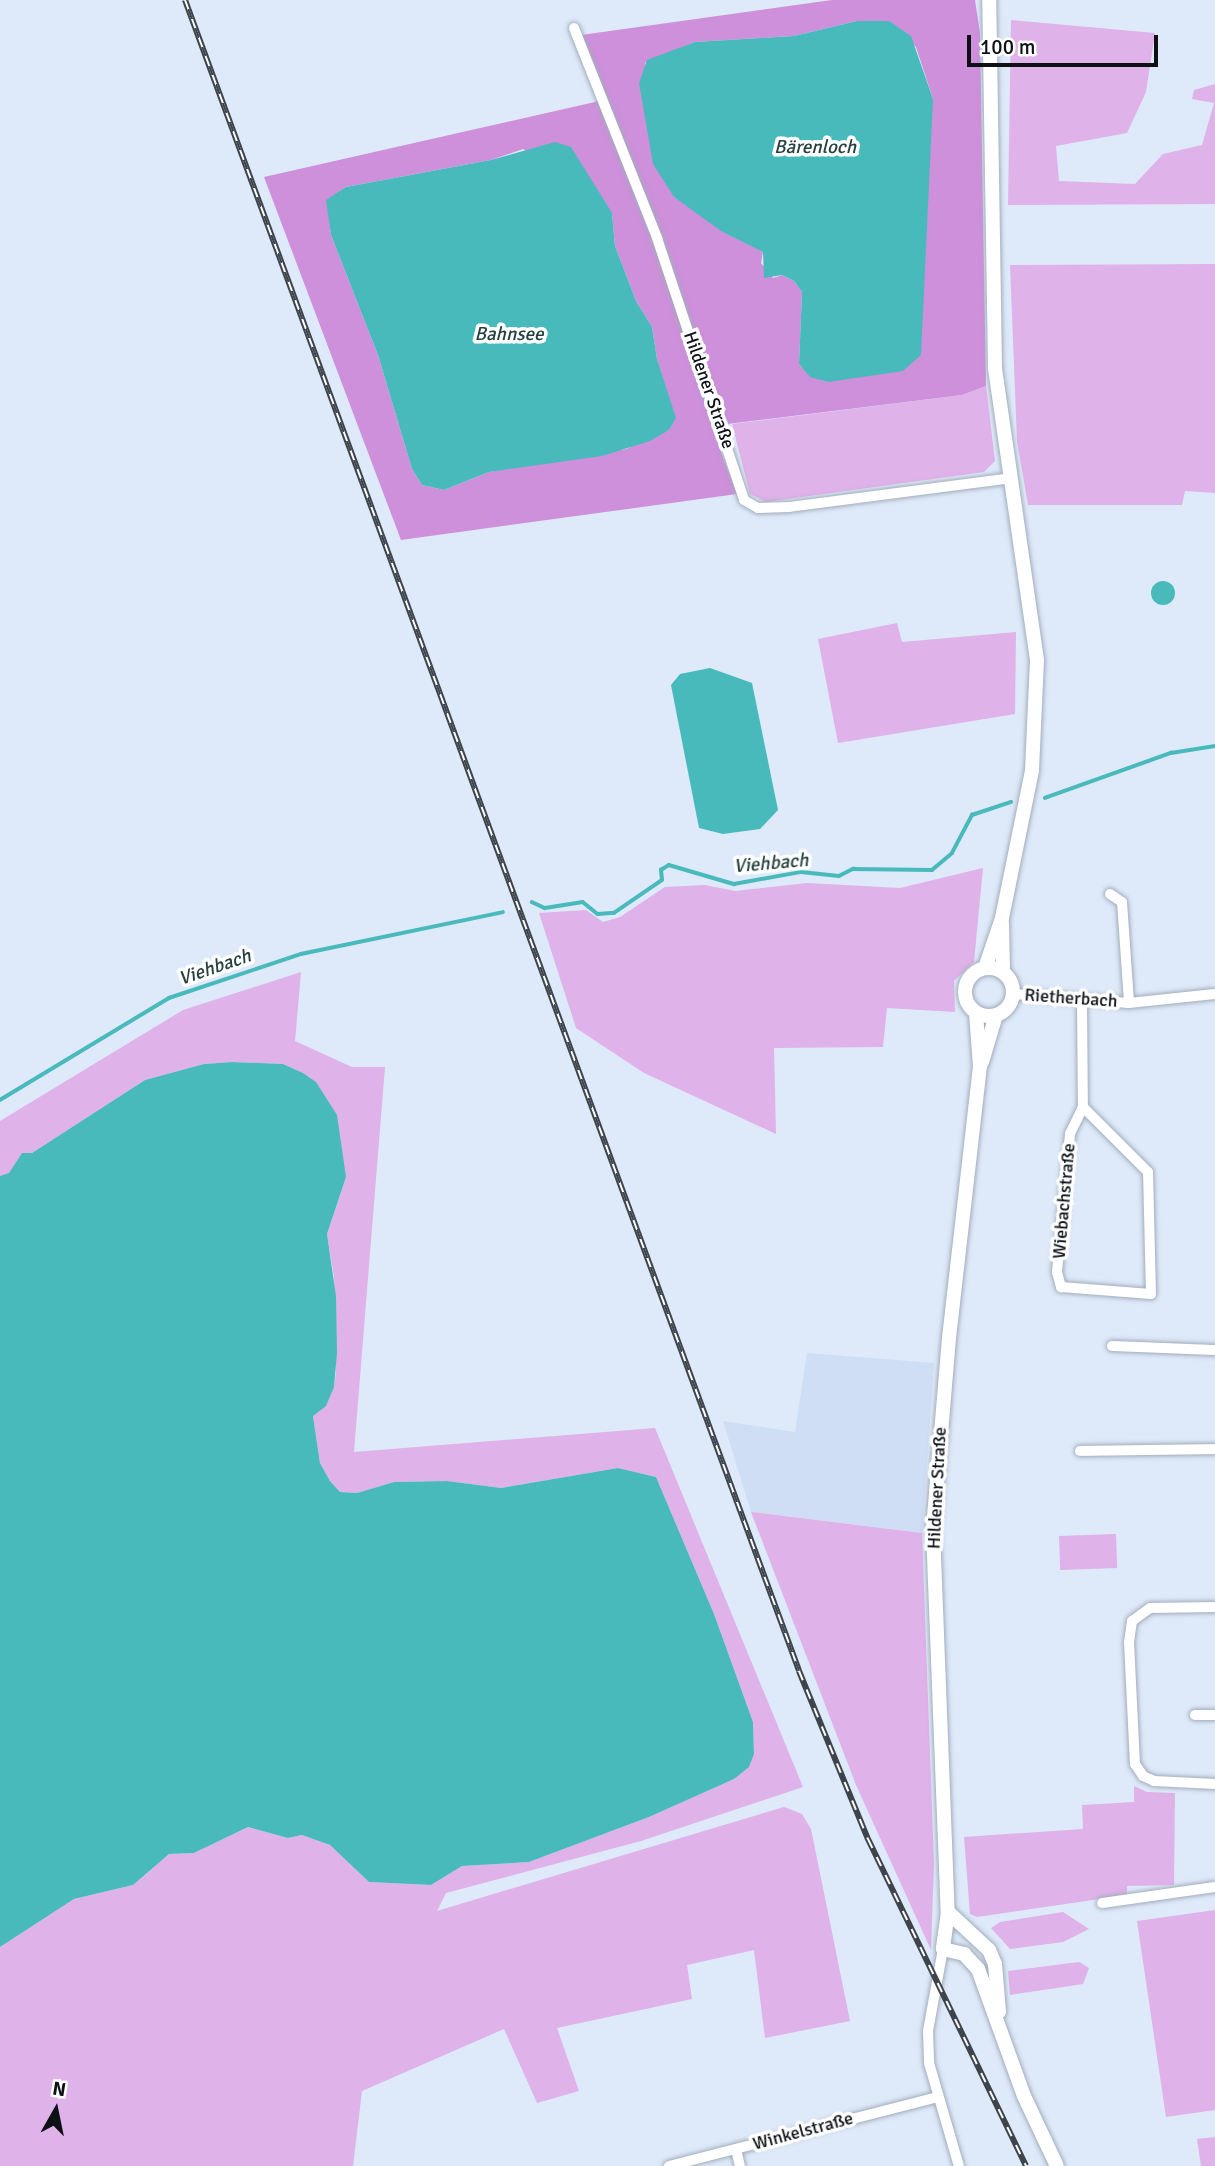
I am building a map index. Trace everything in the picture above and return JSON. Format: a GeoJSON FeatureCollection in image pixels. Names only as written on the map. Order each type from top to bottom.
{"type":"FeatureCollection","features":[{"type":"Feature","properties":{"kind":"main road"},"geometry":{"type":"LineString","coordinates":[[989,0],[995,366],[1037,660],[1032,770],[1002,918],[985,968],[967,982],[965,993],[976,1013],[996,1015],[1004,1012],[1014,994],[1003,971],[1002,918]]}},
{"type":"Feature","properties":{"kind":"main road"},"geometry":{"type":"LineString","coordinates":[[985,968],[1003,971]]}},
{"type":"Feature","properties":{"kind":"main road","name":"Hildener Straße"},"geometry":{"type":"LineString","coordinates":[[943,1949],[948,1912],[933,1530],[949,1338],[980,1066],[976,1013]]}},
{"type":"Feature","properties":{"kind":"main road","name":"Hildener Straße"},"geometry":{"type":"LineString","coordinates":[[980,1066],[996,1015]]}},
{"type":"Feature","properties":{"kind":"main road"},"geometry":{"type":"LineString","coordinates":[[948,1912],[989,1950],[995,1964],[1001,2034]]}},
{"type":"Feature","properties":{"kind":"main road"},"geometry":{"type":"LineString","coordinates":[[943,1949],[972,1960],[1057,2166]]}},
{"type":"Feature","properties":{"kind":"street","name":"Hildener Straße"},"geometry":{"type":"LineString","coordinates":[[574,29],[657,238],[744,500],[758,508],[789,507],[1010,478]]}},
{"type":"Feature","properties":{"kind":"street","name":"Rietherbach"},"geometry":{"type":"LineString","coordinates":[[1110,894],[1122,902],[1129,1003]]}},
{"type":"Feature","properties":{"kind":"street","name":"Rietherbach"},"geometry":{"type":"LineString","coordinates":[[1014,994],[1082,1002],[1129,1003],[1215,995]]}},
{"type":"Feature","properties":{"kind":"street","name":"Wiebachstraße"},"geometry":{"type":"LineString","coordinates":[[1082,1002],[1083,1107],[1070,1134],[1057,1272],[1061,1287],[1151,1294],[1148,1172],[1083,1107]]}},
{"type":"Feature","properties":{"kind":"street"},"geometry":{"type":"LineString","coordinates":[[1112,1346],[1215,1350]]}},
{"type":"Feature","properties":{"kind":"street"},"geometry":{"type":"LineString","coordinates":[[1080,1451],[1215,1449]]}},
{"type":"Feature","properties":{"kind":"street"},"geometry":{"type":"LineString","coordinates":[[1215,1607],[1150,1608],[1132,1621],[1129,1642],[1135,1764],[1143,1776],[1154,1781],[1215,1784]]}},
{"type":"Feature","properties":{"kind":"street"},"geometry":{"type":"LineString","coordinates":[[1195,1715],[1215,1715]]}},
{"type":"Feature","properties":{"kind":"street"},"geometry":{"type":"LineString","coordinates":[[1102,1903],[1215,1887]]}},
{"type":"Feature","properties":{"kind":"street"},"geometry":{"type":"LineString","coordinates":[[943,1949],[928,2031],[929,2063],[959,2166]]}},
{"type":"Feature","properties":{"kind":"street","name":"Winkelstraße"},"geometry":{"type":"LineString","coordinates":[[669,2166],[937,2097]]}},
{"type":"Feature","properties":{"kind":"street"},"geometry":{"type":"LineString","coordinates":[[736,2149],[740,2166]]}},
{"type":"Feature","properties":{"kind":"shaded area"},"geometry":{"type":"Polygon","coordinates":[[[832,0],[975,0],[980,33],[986,386],[962,395],[711,426],[737,494],[401,540],[264,177],[595,102],[604,97],[581,35],[832,0]],[[857,21],[794,36],[695,42],[645,63],[674,197],[763,252],[761,263],[773,278],[782,275],[794,281],[802,292],[799,364],[810,376],[828,382],[933,99],[916,47],[889,21],[857,21]],[[523,149],[491,160],[346,187],[327,200],[331,235],[378,355],[412,469],[422,485],[444,490],[489,472],[626,449],[669,430],[675,418],[657,359],[652,327],[636,301],[615,246],[612,213],[523,149]]]}},
{"type":"Feature","properties":{"kind":"shaded area"},"geometry":{"type":"Polygon","coordinates":[[[1011,20],[1155,33],[1146,92],[1127,133],[1056,146],[1059,181],[1135,184],[1163,154],[1202,145],[1214,103],[1192,99],[1194,90],[1215,84],[1215,204],[1008,205],[1011,20]]]}},
{"type":"Feature","properties":{"kind":"shaded area"},"geometry":{"type":"Polygon","coordinates":[[[1215,264],[1215,493],[1185,491],[1182,505],[1028,505],[1017,441],[1010,265],[1215,264]]]}},
{"type":"Feature","properties":{"kind":"shaded area"},"geometry":{"type":"Polygon","coordinates":[[[986,386],[995,461],[984,472],[766,502],[750,494],[732,424],[962,395],[986,386]]]}},
{"type":"Feature","properties":{"kind":"shaded area"},"geometry":{"type":"Polygon","coordinates":[[[897,623],[902,642],[1016,632],[1015,714],[838,743],[818,639],[897,623]]]}},
{"type":"Feature","properties":{"kind":"shaded area"},"geometry":{"type":"Polygon","coordinates":[[[983,868],[974,962],[954,981],[955,1012],[887,1008],[883,1047],[774,1048],[776,1134],[644,1073],[576,1028],[539,913],[586,910],[603,922],[620,917],[665,887],[705,885],[735,891],[807,883],[900,888],[983,868]]]}},
{"type":"Feature","properties":{"kind":"shaded area"},"geometry":{"type":"Polygon","coordinates":[[[301,972],[295,1041],[352,1067],[385,1067],[354,1452],[655,1428],[803,1787],[641,1841],[446,1893],[437,1911],[784,1807],[802,1814],[811,1829],[850,2021],[765,2038],[754,1950],[687,1965],[692,1999],[557,2028],[579,2091],[537,2103],[504,2029],[362,2091],[353,2166],[0,2166],[0,1947],[74,1899],[133,1885],[169,1854],[194,1853],[248,1827],[288,1838],[302,1835],[330,1845],[369,1882],[431,1885],[462,1866],[529,1862],[649,1817],[734,1779],[754,1754],[753,1722],[714,1614],[656,1477],[618,1468],[501,1488],[447,1481],[394,1482],[357,1493],[340,1492],[330,1481],[320,1463],[313,1416],[334,1387],[334,1277],[327,1234],[346,1177],[303,1073],[283,1064],[232,1062],[204,1064],[145,1080],[32,1153],[22,1153],[9,1174],[0,1176],[0,1121],[183,1010],[301,972]]]}},
{"type":"Feature","properties":{"kind":"shaded area"},"geometry":{"type":"Polygon","coordinates":[[[807,1353],[934,1363],[922,1533],[751,1512],[723,1421],[795,1432],[807,1353]]]}},
{"type":"Feature","properties":{"kind":"shaded area"},"geometry":{"type":"Polygon","coordinates":[[[751,1512],[922,1533],[934,1864],[931,1950],[856,1785],[751,1512]]]}},
{"type":"Feature","properties":{"kind":"shaded area"},"geometry":{"type":"Polygon","coordinates":[[[1116,1534],[1117,1568],[1060,1570],[1059,1536],[1116,1534]]]}},
{"type":"Feature","properties":{"kind":"shaded area"},"geometry":{"type":"Polygon","coordinates":[[[1134,1786],[1147,1792],[1175,1793],[1174,1885],[1127,1886],[1127,1895],[977,1917],[970,1914],[964,1837],[1083,1829],[1082,1805],[1134,1802],[1134,1786]]]}},
{"type":"Feature","properties":{"kind":"shaded area"},"geometry":{"type":"Polygon","coordinates":[[[1215,1910],[1215,2110],[1166,2117],[1137,1921],[1215,1910]]]}},
{"type":"Feature","properties":{"kind":"shaded area"},"geometry":{"type":"Polygon","coordinates":[[[1063,1912],[1089,1929],[1063,1942],[1010,1949],[991,1928],[1000,1922],[1063,1912]]]}},
{"type":"Feature","properties":{"kind":"shaded area"},"geometry":{"type":"Polygon","coordinates":[[[1079,1962],[1089,1968],[1083,1984],[1010,1995],[1008,1971],[1079,1962]]]}},
{"type":"Feature","properties":{"kind":"shaded area"},"geometry":{"type":"Polygon","coordinates":[[[1215,2137],[1215,2166],[1201,2166],[1197,2139],[1215,2137]]]}},
{"type":"Feature","properties":{"kind":"water","name":"Bärenloch"},"geometry":{"type":"Polygon","coordinates":[[[857,21],[889,21],[911,36],[933,99],[921,355],[903,371],[828,382],[810,377],[799,364],[802,292],[794,281],[782,275],[764,278],[763,252],[721,231],[674,197],[653,164],[639,83],[647,60],[695,42],[794,36],[857,21]]]}},
{"type":"Feature","properties":{"kind":"water","name":"Bahnsee"},"geometry":{"type":"Polygon","coordinates":[[[555,142],[571,147],[612,213],[615,246],[636,301],[652,327],[657,359],[676,418],[669,430],[650,441],[602,456],[489,472],[444,490],[422,485],[412,469],[378,355],[331,235],[326,200],[346,187],[491,160],[555,142]]]}},
{"type":"Feature","properties":{"kind":"water"},"geometry":{"type":"Polygon","coordinates":[[[1163,581],[1174,588],[1175,593],[1168,604],[1163,605],[1152,598],[1151,593],[1158,582],[1163,581]]]}},
{"type":"Feature","properties":{"kind":"water"},"geometry":{"type":"Polygon","coordinates":[[[710,668],[752,683],[778,810],[760,829],[723,834],[699,828],[671,685],[680,674],[710,668]]]}},
{"type":"Feature","properties":{"kind":"water"},"geometry":{"type":"Polygon","coordinates":[[[204,1064],[283,1064],[303,1073],[316,1082],[337,1115],[346,1177],[327,1234],[336,1296],[337,1353],[334,1387],[326,1406],[313,1416],[320,1463],[330,1481],[340,1492],[357,1493],[394,1482],[447,1481],[501,1488],[618,1468],[656,1477],[714,1614],[753,1722],[754,1754],[749,1767],[734,1779],[649,1817],[529,1862],[462,1866],[431,1885],[369,1882],[330,1845],[302,1835],[288,1838],[248,1827],[194,1853],[169,1854],[133,1885],[74,1899],[0,1947],[0,1176],[9,1173],[22,1153],[32,1153],[145,1080],[204,1064]]]}},
{"type":"Feature","properties":{"kind":"waterway","name":"Viehbach"},"geometry":{"type":"LineString","coordinates":[[1045,798],[1171,753],[1215,746]]}},
{"type":"Feature","properties":{"kind":"waterway","name":"Viehbach"},"geometry":{"type":"LineString","coordinates":[[532,902],[545,908],[583,902],[598,914],[614,913],[662,880],[661,870],[669,865],[734,884],[801,872],[839,876],[853,869],[932,870],[952,853],[972,815],[1011,802]]}},
{"type":"Feature","properties":{"kind":"waterway","name":"Viehbach"},"geometry":{"type":"LineString","coordinates":[[0,1100],[169,998],[301,954],[503,912]]}},
{"type":"Feature","properties":{"kind":"railway"},"geometry":{"type":"LineString","coordinates":[[185,0],[799,1671],[868,1839],[1026,2166]]}}]}
